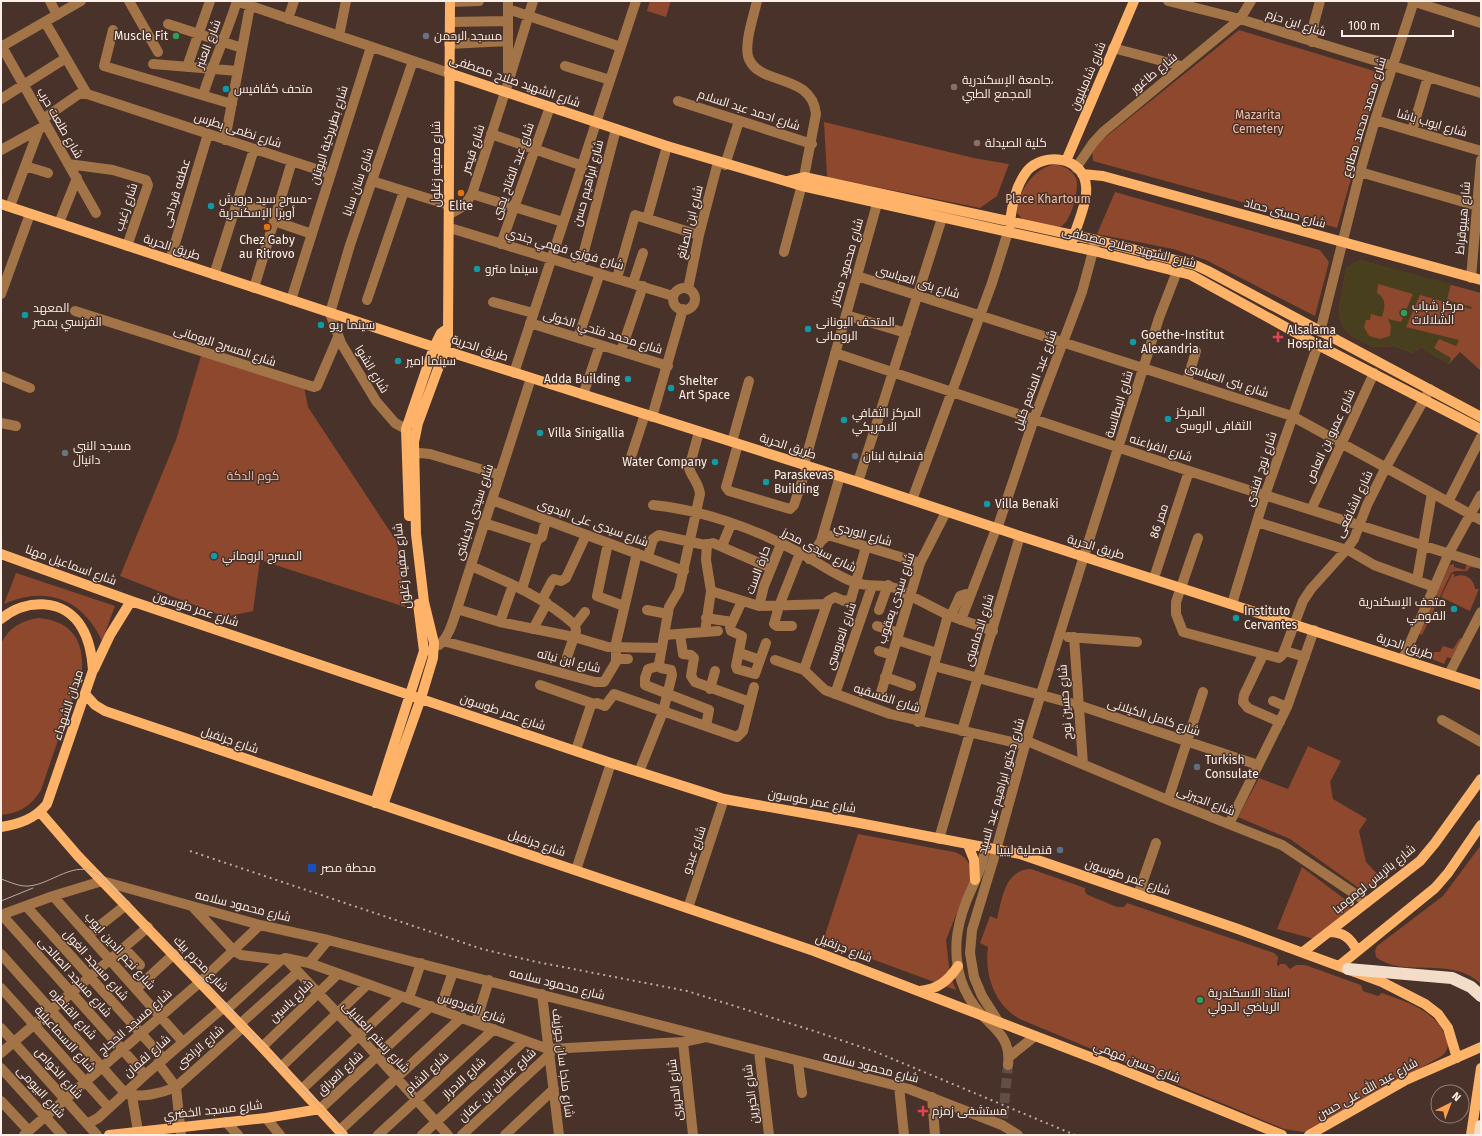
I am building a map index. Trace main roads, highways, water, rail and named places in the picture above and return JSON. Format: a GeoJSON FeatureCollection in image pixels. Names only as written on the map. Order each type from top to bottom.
{"type":"FeatureCollection","features":[{"type":"Feature","properties":{"kind":"highway"},"geometry":{"type":"LineString","coordinates":[[1344,967],[1452,978],[1471,987],[1481,996]]}},
{"type":"Feature","properties":{"kind":"highway"},"geometry":{"type":"LineString","coordinates":[[1480,1135],[1481,1126]]}},
{"type":"Feature","properties":{"kind":"main road","name":"شارع صفيه زغلول"},"geometry":{"type":"LineString","coordinates":[[410,456],[416,430],[445,350],[448,335],[450,228],[450,1]]}},
{"type":"Feature","properties":{"kind":"main road","name":"شارع شامبليون"},"geometry":{"type":"LineString","coordinates":[[1066,161],[1134,1]]}},
{"type":"Feature","properties":{"kind":"main road","name":"شارع الشهيد صلاح مصطفى"},"geometry":{"type":"LineString","coordinates":[[449,73],[507,88],[550,107],[722,164],[787,181],[803,182],[1009,227],[1071,246],[1094,251],[1208,271],[1481,417]]}},
{"type":"Feature","properties":{"kind":"main road"},"geometry":{"type":"LineString","coordinates":[[1009,227],[1013,200],[1023,177],[1028,170],[1043,160],[1055,158],[1066,161],[1079,171],[1086,185],[1086,191],[1071,246]]}},
{"type":"Feature","properties":{"kind":"main road","name":"شارع حسنى حماد"},"geometry":{"type":"LineString","coordinates":[[1079,171],[1103,176],[1476,279]]}},
{"type":"Feature","properties":{"kind":"main road","name":"شارع الشهيد صلاح مصطفى"},"geometry":{"type":"LineString","coordinates":[[803,182],[877,204],[942,218],[1096,240],[1179,266],[1318,345],[1481,429]]}},
{"type":"Feature","properties":{"kind":"main road","name":"طريق الحرية"},"geometry":{"type":"LineString","coordinates":[[1,204],[434,347],[840,476],[997,529],[1154,578],[1481,685]]}},
{"type":"Feature","properties":{"kind":"main road","name":"شارع صفيه زغلول"},"geometry":{"type":"LineString","coordinates":[[379,804],[421,698],[433,658],[429,650],[413,524],[410,456],[406,428],[434,347],[441,333],[448,328]]}},
{"type":"Feature","properties":{"kind":"main road"},"geometry":{"type":"LineString","coordinates":[[1318,345],[1320,332]]}},
{"type":"Feature","properties":{"kind":"main road","name":"شارع اسماعيل مهنا"},"geometry":{"type":"LineString","coordinates":[[1,554],[132,601]]}},
{"type":"Feature","properties":{"kind":"main road"},"geometry":{"type":"LineString","coordinates":[[93,670],[110,635],[132,601]]}},
{"type":"Feature","properties":{"kind":"main road","name":"شارع عمر طوسون"},"geometry":{"type":"LineString","coordinates":[[132,601],[724,800],[854,822],[968,845],[996,849],[1032,858],[1303,952],[1382,982],[1432,1009],[1448,1028],[1457,1058]]}},
{"type":"Feature","properties":{"kind":"main road","name":"ميدان الشهداء"},"geometry":{"type":"LineString","coordinates":[[1,619],[8,613],[35,603],[49,605],[73,617],[82,628],[92,656],[93,670],[86,695],[52,790],[46,804],[40,812]]}},
{"type":"Feature","properties":{"kind":"main road","name":"شارع صفيه زغلول"},"geometry":{"type":"LineString","coordinates":[[379,804],[410,695],[429,650]]}},
{"type":"Feature","properties":{"kind":"main road","name":"شارع جرنفيل"},"geometry":{"type":"LineString","coordinates":[[86,695],[95,705],[105,711],[814,951],[982,1015]]}},
{"type":"Feature","properties":{"kind":"main road","name":"شارع باتريس لومومبا"},"geometry":{"type":"LineString","coordinates":[[1303,952],[1420,861],[1435,844],[1481,779]]}},
{"type":"Feature","properties":{"kind":"main road"},"geometry":{"type":"LineString","coordinates":[[1,827],[17,824],[40,812]]}},
{"type":"Feature","properties":{"kind":"main road","name":"شارع محرم بيك"},"geometry":{"type":"LineString","coordinates":[[40,812],[102,881],[174,954],[302,1089],[341,1133]]}},
{"type":"Feature","properties":{"kind":"main road"},"geometry":{"type":"LineString","coordinates":[[1344,967],[1357,951],[1435,888],[1448,873],[1481,825]]}},
{"type":"Feature","properties":{"kind":"main road"},"geometry":{"type":"LineString","coordinates":[[968,845],[974,860],[975,880]]}},
{"type":"Feature","properties":{"kind":"main road"},"geometry":{"type":"LineString","coordinates":[[1329,932],[1336,932],[1349,939],[1357,951]]}},
{"type":"Feature","properties":{"kind":"main road"},"geometry":{"type":"LineString","coordinates":[[919,992],[928,990],[943,983],[952,976],[958,966]]}},
{"type":"Feature","properties":{"kind":"main road","name":"شارع حسين فهمي"},"geometry":{"type":"LineString","coordinates":[[982,1015],[1103,1062],[1282,1135]]}},
{"type":"Feature","properties":{"kind":"main road","name":"شارع عبد الله على حسن"},"geometry":{"type":"LineString","coordinates":[[1309,1135],[1406,1080],[1481,1047]]}},
{"type":"Feature","properties":{"kind":"main road"},"geometry":{"type":"LineString","coordinates":[[1471,1135],[1481,1068]]}},
{"type":"Feature","properties":{"kind":"main road","name":"شارع مسجد الخضري"},"geometry":{"type":"LineString","coordinates":[[109,1135],[138,1131],[180,1131],[226,1122],[320,1110]]}},
{"type":"Feature","properties":{"kind":"tunnel"},"geometry":{"type":"LineString","coordinates":[[1003,1118],[1008,1065]]}},
{"type":"Feature","properties":{"kind":"tram line"},"geometry":{"type":"LineString","coordinates":[[1,879],[19,885],[29,886],[81,869],[89,870],[98,874],[202,980],[346,1135]]}},
{"type":"Feature","properties":{"kind":"tram line"},"geometry":{"type":"LineString","coordinates":[[1,901],[33,888]]}},
{"type":"Feature","properties":{"kind":"railway"},"geometry":{"type":"LineString","coordinates":[[190,851],[482,949],[537,962],[687,991],[814,1031],[876,1052],[1075,1135]]}},
{"type":"Feature","properties":{"kind":"place","name":"Muscle Fit"},"geometry":{"type":"Point","coordinates":[176,36]}},
{"type":"Feature","properties":{"kind":"place","name":"مسجد الرحمن"},"geometry":{"type":"Point","coordinates":[426,36]}},
{"type":"Feature","properties":{"kind":"place","name":"جامعة الإسكندرية، المجمع الطبي"},"geometry":{"type":"Point","coordinates":[954,87]}},
{"type":"Feature","properties":{"kind":"place","name":"متحف كڤافيس"},"geometry":{"type":"Point","coordinates":[226,89]}},
{"type":"Feature","properties":{"kind":"place","name":"كلية الصيدلة"},"geometry":{"type":"Point","coordinates":[977,143]}},
{"type":"Feature","properties":{"kind":"place","name":"Elite"},"geometry":{"type":"Point","coordinates":[461,193]}},
{"type":"Feature","properties":{"kind":"place","name":"مسرح سيد درويش- أوبرا الإسكندرية"},"geometry":{"type":"Point","coordinates":[211,206]}},
{"type":"Feature","properties":{"kind":"place","name":"Chez Gaby au Ritrovo"},"geometry":{"type":"Point","coordinates":[267,227]}},
{"type":"Feature","properties":{"kind":"place","name":"سينما مترو"},"geometry":{"type":"Point","coordinates":[477,269]}},
{"type":"Feature","properties":{"kind":"place","name":"مركز شباب الشلالات"},"geometry":{"type":"Point","coordinates":[1404,313]}},
{"type":"Feature","properties":{"kind":"place","name":"المعهد الفرنسي بمصر"},"geometry":{"type":"Point","coordinates":[25,315]}},
{"type":"Feature","properties":{"kind":"place","name":"سينما ريو"},"geometry":{"type":"Point","coordinates":[321,325]}},
{"type":"Feature","properties":{"kind":"place","name":"المتحف اليونانى الرومانى"},"geometry":{"type":"Point","coordinates":[808,329]}},
{"type":"Feature","properties":{"kind":"place","name":"Alsalama Hospital"},"geometry":{"type":"Point","coordinates":[1278,337]}},
{"type":"Feature","properties":{"kind":"place","name":"Goethe-Institut Alexandria"},"geometry":{"type":"Point","coordinates":[1133,342]}},
{"type":"Feature","properties":{"kind":"place","name":"سينما امير"},"geometry":{"type":"Point","coordinates":[398,361]}},
{"type":"Feature","properties":{"kind":"place","name":"Adda Building"},"geometry":{"type":"Point","coordinates":[628,379]}},
{"type":"Feature","properties":{"kind":"place","name":"Shelter Art Space"},"geometry":{"type":"Point","coordinates":[671,388]}},
{"type":"Feature","properties":{"kind":"place","name":"المركز الثقافى الروسى"},"geometry":{"type":"Point","coordinates":[1168,419]}},
{"type":"Feature","properties":{"kind":"place","name":"المركز الثقافي الامريكي"},"geometry":{"type":"Point","coordinates":[844,420]}},
{"type":"Feature","properties":{"kind":"place","name":"Villa Sinigallia"},"geometry":{"type":"Point","coordinates":[540,433]}},
{"type":"Feature","properties":{"kind":"place","name":"مسجد النبي دانيال"},"geometry":{"type":"Point","coordinates":[65,453]}},
{"type":"Feature","properties":{"kind":"place","name":"قنصلية لبنان"},"geometry":{"type":"Point","coordinates":[855,456]}},
{"type":"Feature","properties":{"kind":"place","name":"Water Company"},"geometry":{"type":"Point","coordinates":[715,462]}},
{"type":"Feature","properties":{"kind":"place","name":"Paraskevas Building"},"geometry":{"type":"Point","coordinates":[766,482]}},
{"type":"Feature","properties":{"kind":"place","name":"Villa Benaki"},"geometry":{"type":"Point","coordinates":[987,504]}},
{"type":"Feature","properties":{"kind":"place","name":"المسرح الروماني"},"geometry":{"type":"Point","coordinates":[214,556]}},
{"type":"Feature","properties":{"kind":"place","name":"متحف الإسكندرية القومي"},"geometry":{"type":"Point","coordinates":[1454,609]}},
{"type":"Feature","properties":{"kind":"place","name":"Instituto Cervantes"},"geometry":{"type":"Point","coordinates":[1236,618]}},
{"type":"Feature","properties":{"kind":"place","name":"Turkish Consulate"},"geometry":{"type":"Point","coordinates":[1197,767]}},
{"type":"Feature","properties":{"kind":"place","name":"قنصلية ليبيا"},"geometry":{"type":"Point","coordinates":[1060,850]}},
{"type":"Feature","properties":{"kind":"place","name":"محطة مصر"},"geometry":{"type":"Point","coordinates":[312,868]}},
{"type":"Feature","properties":{"kind":"place","name":"استاد الاسكندرية الرياضي الدولي"},"geometry":{"type":"Point","coordinates":[1200,1000]}},
{"type":"Feature","properties":{"kind":"place","name":"مستشفى زمزم"},"geometry":{"type":"Point","coordinates":[923,1111]}},
{"type":"Feature","properties":{"kind":"park label","name":"Mazarita Cemetery"},"geometry":{"type":"Point","coordinates":[1258,122]}},
{"type":"Feature","properties":{"kind":"park label","name":"Place Khartoum"},"geometry":{"type":"Point","coordinates":[1048,199]}},
{"type":"Feature","properties":{"kind":"park label","name":"كوم الدكة"},"geometry":{"type":"Point","coordinates":[253,476]}}]}
